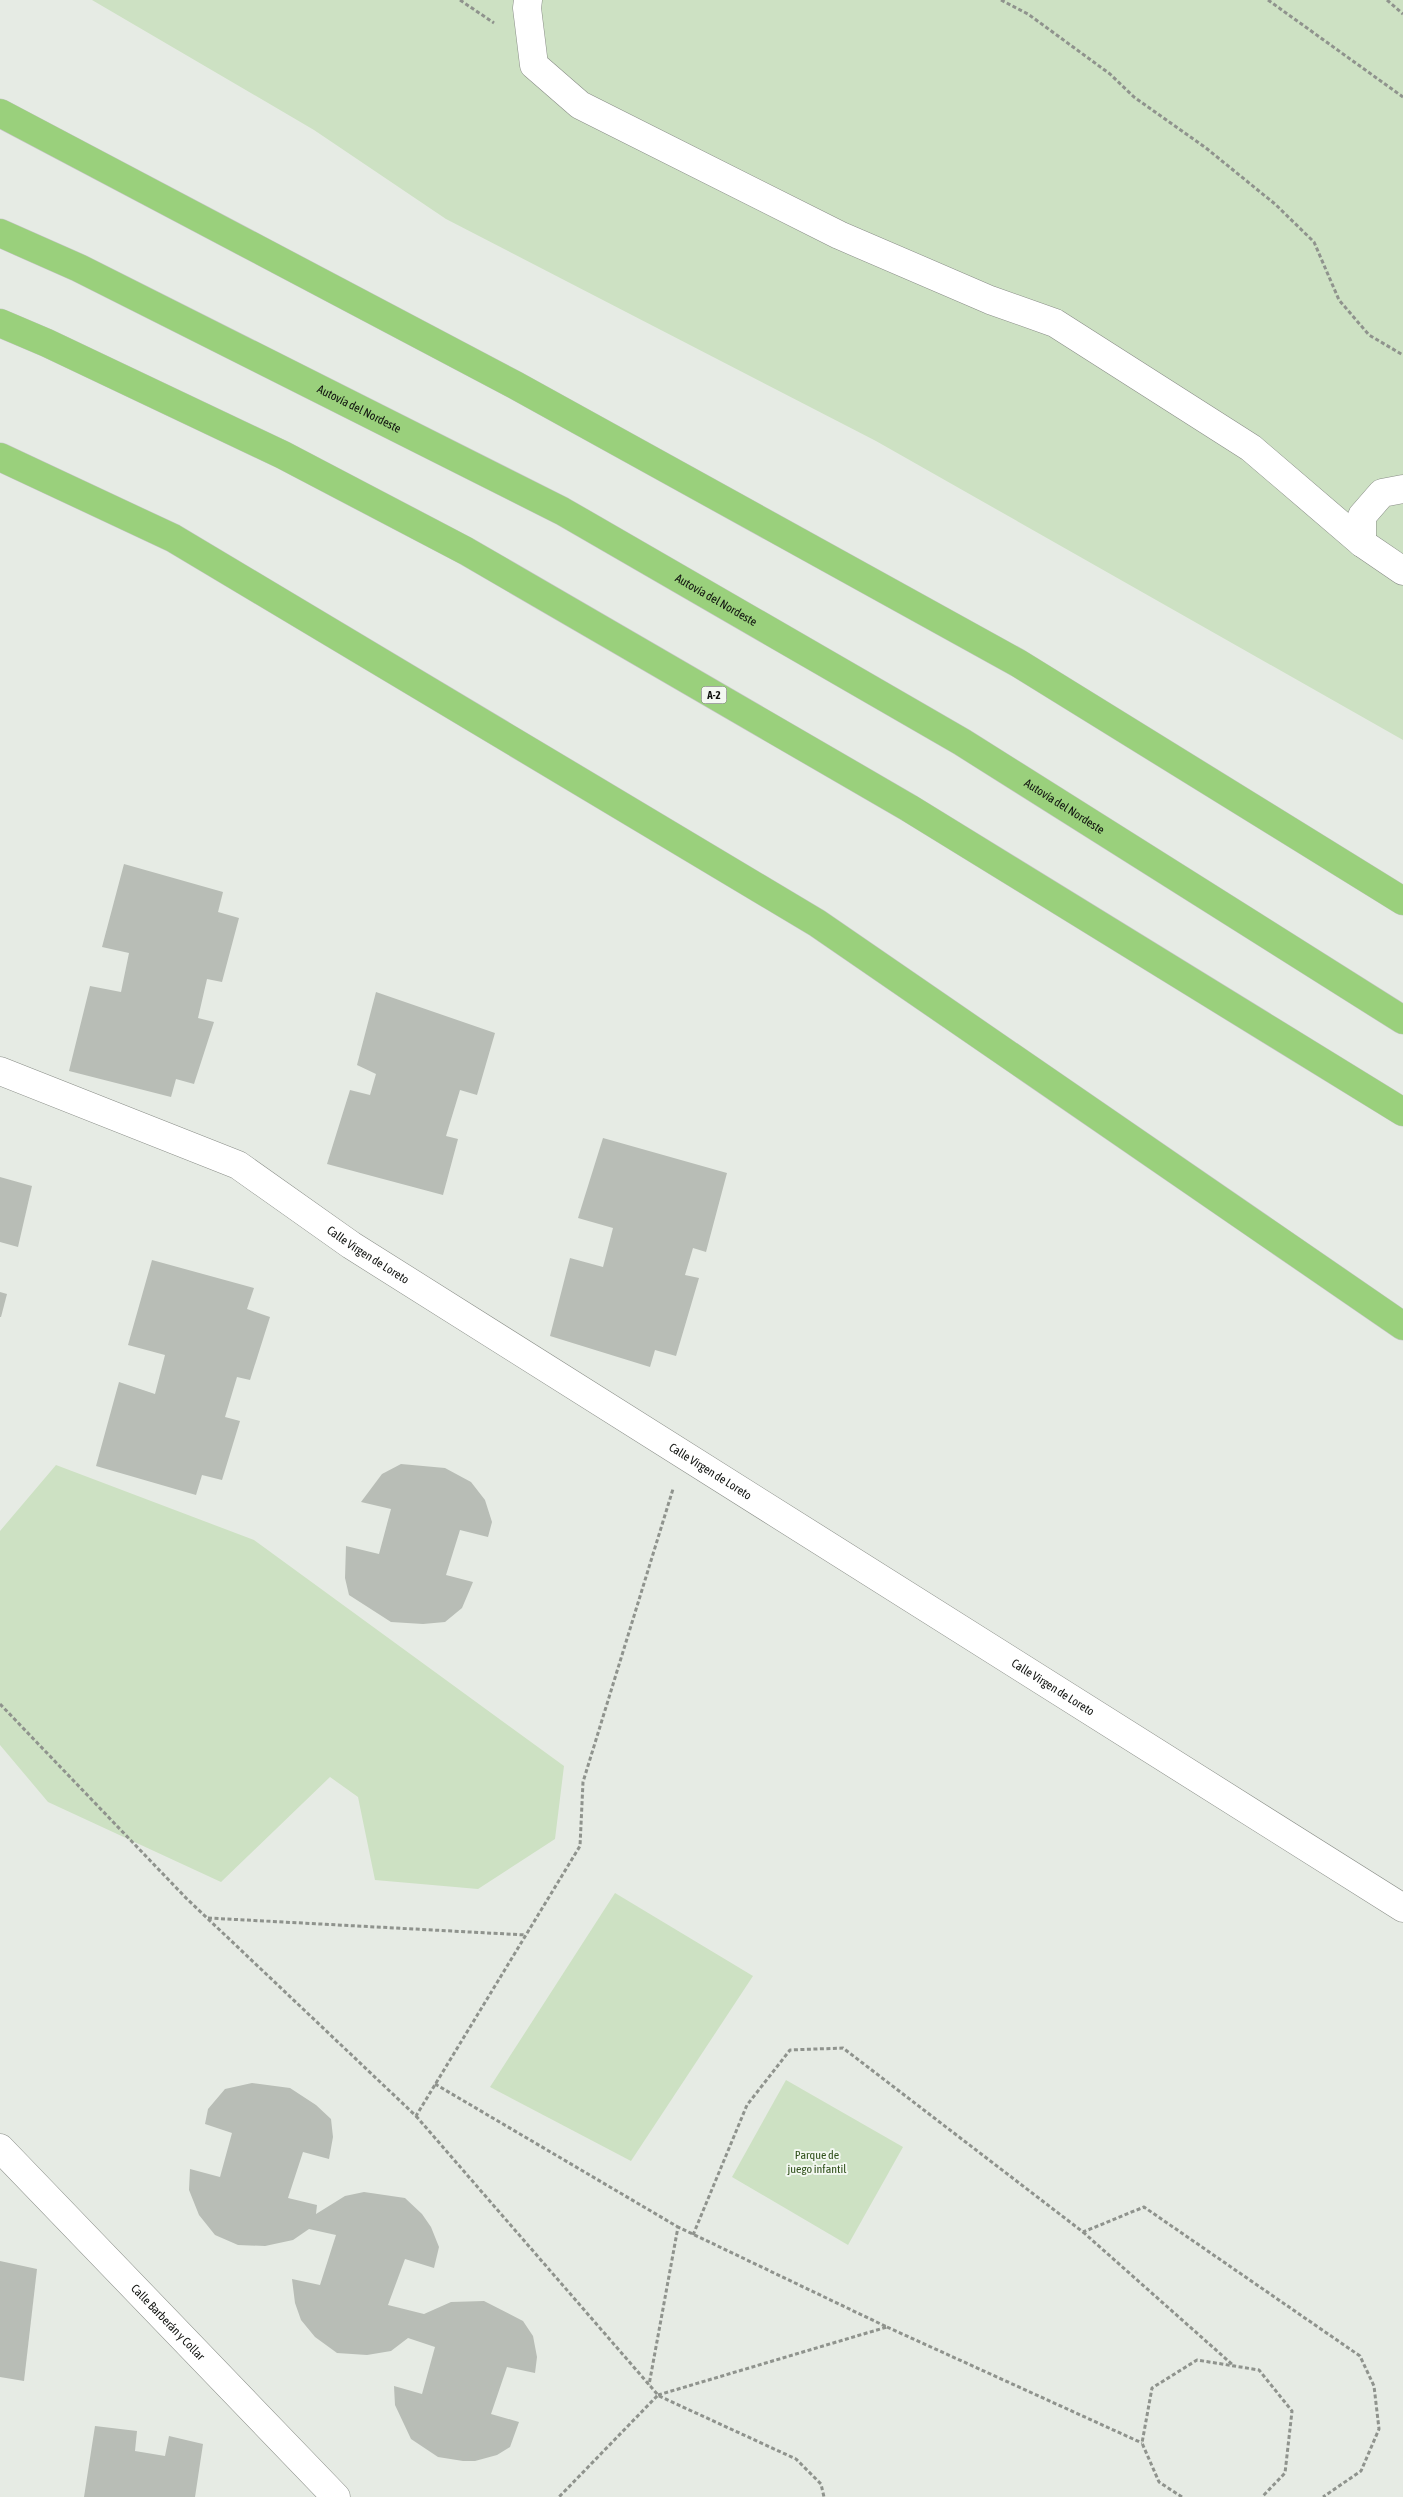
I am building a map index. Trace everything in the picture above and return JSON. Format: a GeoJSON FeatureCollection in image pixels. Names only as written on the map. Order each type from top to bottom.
{"type":"FeatureCollection","features":[{"type":"Feature","properties":{"kind":"highway"},"geometry":{"type":"LineString","coordinates":[[0,113],[516,385],[1010,658],[1403,901]]}},
{"type":"Feature","properties":{"kind":"highway","name":"Autovía del Nordeste"},"geometry":{"type":"LineString","coordinates":[[0,233],[79,268],[562,511],[962,742],[1403,1020]]}},
{"type":"Feature","properties":{"kind":"highway","name":"A-2"},"geometry":{"type":"LineString","coordinates":[[0,323],[47,343],[283,455],[466,551],[909,808],[1403,1112]]}},
{"type":"Feature","properties":{"kind":"highway"},"geometry":{"type":"LineString","coordinates":[[0,327],[47,343]]}},
{"type":"Feature","properties":{"kind":"highway"},"geometry":{"type":"LineString","coordinates":[[0,457],[173,538],[817,923],[1403,1326]]}},
{"type":"Feature","properties":{"kind":"street"},"geometry":{"type":"LineString","coordinates":[[528,0],[527,8],[534,65],[580,105],[839,235],[990,300],[1055,323],[1251,448],[1362,543],[1403,571]]}},
{"type":"Feature","properties":{"kind":"street"},"geometry":{"type":"LineString","coordinates":[[1362,543],[1362,516],[1382,493],[1403,489]]}},
{"type":"Feature","properties":{"kind":"street","name":"Calle Virgen de Loreto"},"geometry":{"type":"LineString","coordinates":[[0,1071],[238,1166],[351,1245],[1403,1908]]}},
{"type":"Feature","properties":{"kind":"street","name":"Calle Barberán y Collar"},"geometry":{"type":"LineString","coordinates":[[0,2148],[336,2497]]}},
{"type":"Feature","properties":{"kind":"path"},"geometry":{"type":"LineString","coordinates":[[1001,0],[1028,14],[1110,74],[1134,97],[1206,148],[1274,204],[1314,242],[1340,300],[1357,321],[1369,335],[1403,355]]}},
{"type":"Feature","properties":{"kind":"path"},"geometry":{"type":"LineString","coordinates":[[1268,0],[1403,97]]}},
{"type":"Feature","properties":{"kind":"path"},"geometry":{"type":"LineString","coordinates":[[1387,0],[1403,14]]}},
{"type":"Feature","properties":{"kind":"path"},"geometry":{"type":"LineString","coordinates":[[416,2116],[580,1846],[583,1782],[672,1493],[674,1448]]}},
{"type":"Feature","properties":{"kind":"path"},"geometry":{"type":"LineString","coordinates":[[0,1704],[207,1918],[416,2116],[658,2396],[796,2459],[821,2484],[824,2497]]}},
{"type":"Feature","properties":{"kind":"path"},"geometry":{"type":"LineString","coordinates":[[207,1918],[526,1935]]}},
{"type":"Feature","properties":{"kind":"path"},"geometry":{"type":"LineString","coordinates":[[693,2234],[747,2105],[790,2050],[842,2048],[1083,2232],[1234,2366]]}},
{"type":"Feature","properties":{"kind":"path"},"geometry":{"type":"LineString","coordinates":[[435,2084],[678,2227],[887,2327],[1142,2443]]}},
{"type":"Feature","properties":{"kind":"path"},"geometry":{"type":"LineString","coordinates":[[1083,2232],[1144,2207],[1360,2356],[1374,2386],[1379,2429],[1361,2471],[1323,2497]]}},
{"type":"Feature","properties":{"kind":"path"},"geometry":{"type":"LineString","coordinates":[[649,2385],[678,2227]]}},
{"type":"Feature","properties":{"kind":"path"},"geometry":{"type":"LineString","coordinates":[[559,2497],[658,2396],[887,2327]]}},
{"type":"Feature","properties":{"kind":"path"},"geometry":{"type":"LineString","coordinates":[[1182,2497],[1159,2482],[1142,2443],[1152,2388],[1197,2360],[1259,2370],[1292,2411],[1285,2473],[1262,2497]]}},
{"type":"Feature","properties":{"kind":"green space"},"geometry":{"type":"Polygon","coordinates":[[[92,0],[1403,0],[1403,740],[876,441],[446,219],[314,130],[92,0]]]}},
{"type":"Feature","properties":{"kind":"green space"},"geometry":{"type":"Polygon","coordinates":[[[56,1465],[254,1540],[564,1766],[555,1839],[478,1889],[375,1880],[358,1797],[330,1777],[221,1882],[48,1802],[0,1745],[0,1531],[56,1465]]]}},
{"type":"Feature","properties":{"kind":"green space"},"geometry":{"type":"Polygon","coordinates":[[[615,1893],[753,1976],[631,2161],[490,2087],[615,1893]]]}},
{"type":"Feature","properties":{"kind":"green space","name":"Parque de juego infantil"},"geometry":{"type":"Polygon","coordinates":[[[786,2080],[903,2147],[848,2245],[732,2177],[786,2080]]]}},
{"type":"Feature","properties":{"kind":"building"},"geometry":{"type":"Polygon","coordinates":[[[124,864],[223,892],[218,912],[239,918],[222,982],[207,979],[198,1018],[214,1022],[194,1084],[176,1079],[171,1097],[69,1071],[90,986],[121,992],[129,953],[102,947],[124,864]]]}},
{"type":"Feature","properties":{"kind":"building"},"geometry":{"type":"Polygon","coordinates":[[[376,992],[495,1033],[477,1095],[460,1090],[446,1136],[458,1139],[443,1195],[327,1164],[350,1090],[370,1095],[376,1074],[357,1065],[376,992]]]}},
{"type":"Feature","properties":{"kind":"building"},"geometry":{"type":"Polygon","coordinates":[[[603,1138],[727,1173],[706,1252],[693,1248],[685,1275],[699,1278],[676,1356],[655,1350],[650,1367],[550,1336],[570,1258],[603,1267],[613,1228],[578,1218],[603,1138]]]}},
{"type":"Feature","properties":{"kind":"building"},"geometry":{"type":"Polygon","coordinates":[[[0,1177],[32,1186],[18,1247],[0,1242],[0,1177]]]}},
{"type":"Feature","properties":{"kind":"building"},"geometry":{"type":"Polygon","coordinates":[[[152,1260],[254,1288],[247,1309],[270,1317],[250,1380],[237,1377],[225,1417],[240,1421],[222,1480],[202,1475],[196,1495],[96,1466],[119,1382],[155,1394],[165,1355],[128,1345],[152,1260]]]}},
{"type":"Feature","properties":{"kind":"building"},"geometry":{"type":"Polygon","coordinates":[[[0,1292],[7,1294],[1,1317],[0,1317],[0,1292]]]}},
{"type":"Feature","properties":{"kind":"building"},"geometry":{"type":"Polygon","coordinates":[[[401,1464],[445,1468],[471,1482],[485,1500],[492,1522],[488,1537],[460,1530],[446,1575],[473,1582],[462,1608],[445,1622],[423,1624],[391,1622],[349,1595],[345,1578],[346,1546],[379,1554],[391,1509],[361,1502],[382,1474],[401,1464]]]}},
{"type":"Feature","properties":{"kind":"building"},"geometry":{"type":"Polygon","coordinates":[[[252,2083],[290,2088],[316,2105],[331,2119],[333,2137],[329,2159],[303,2152],[288,2198],[317,2205],[316,2214],[345,2196],[364,2192],[405,2198],[422,2214],[431,2227],[439,2247],[434,2268],[405,2259],[388,2305],[424,2314],[451,2302],[484,2301],[523,2321],[533,2336],[537,2357],[535,2373],[507,2367],[491,2414],[519,2422],[510,2447],[497,2455],[475,2461],[463,2461],[438,2457],[411,2439],[395,2405],[394,2386],[422,2394],[435,2347],[408,2338],[391,2351],[367,2355],[337,2353],[315,2337],[301,2320],[295,2303],[292,2279],[320,2285],[336,2235],[309,2229],[293,2240],[265,2246],[238,2245],[215,2235],[199,2215],[189,2190],[190,2169],[220,2177],[232,2133],[205,2124],[208,2109],[225,2089],[252,2083]]]}},
{"type":"Feature","properties":{"kind":"building"},"geometry":{"type":"Polygon","coordinates":[[[0,2261],[37,2269],[24,2381],[0,2377],[0,2261]]]}},
{"type":"Feature","properties":{"kind":"building"},"geometry":{"type":"Polygon","coordinates":[[[95,2426],[137,2431],[135,2451],[165,2456],[169,2436],[203,2444],[195,2497],[84,2497],[95,2426]]]}}]}
